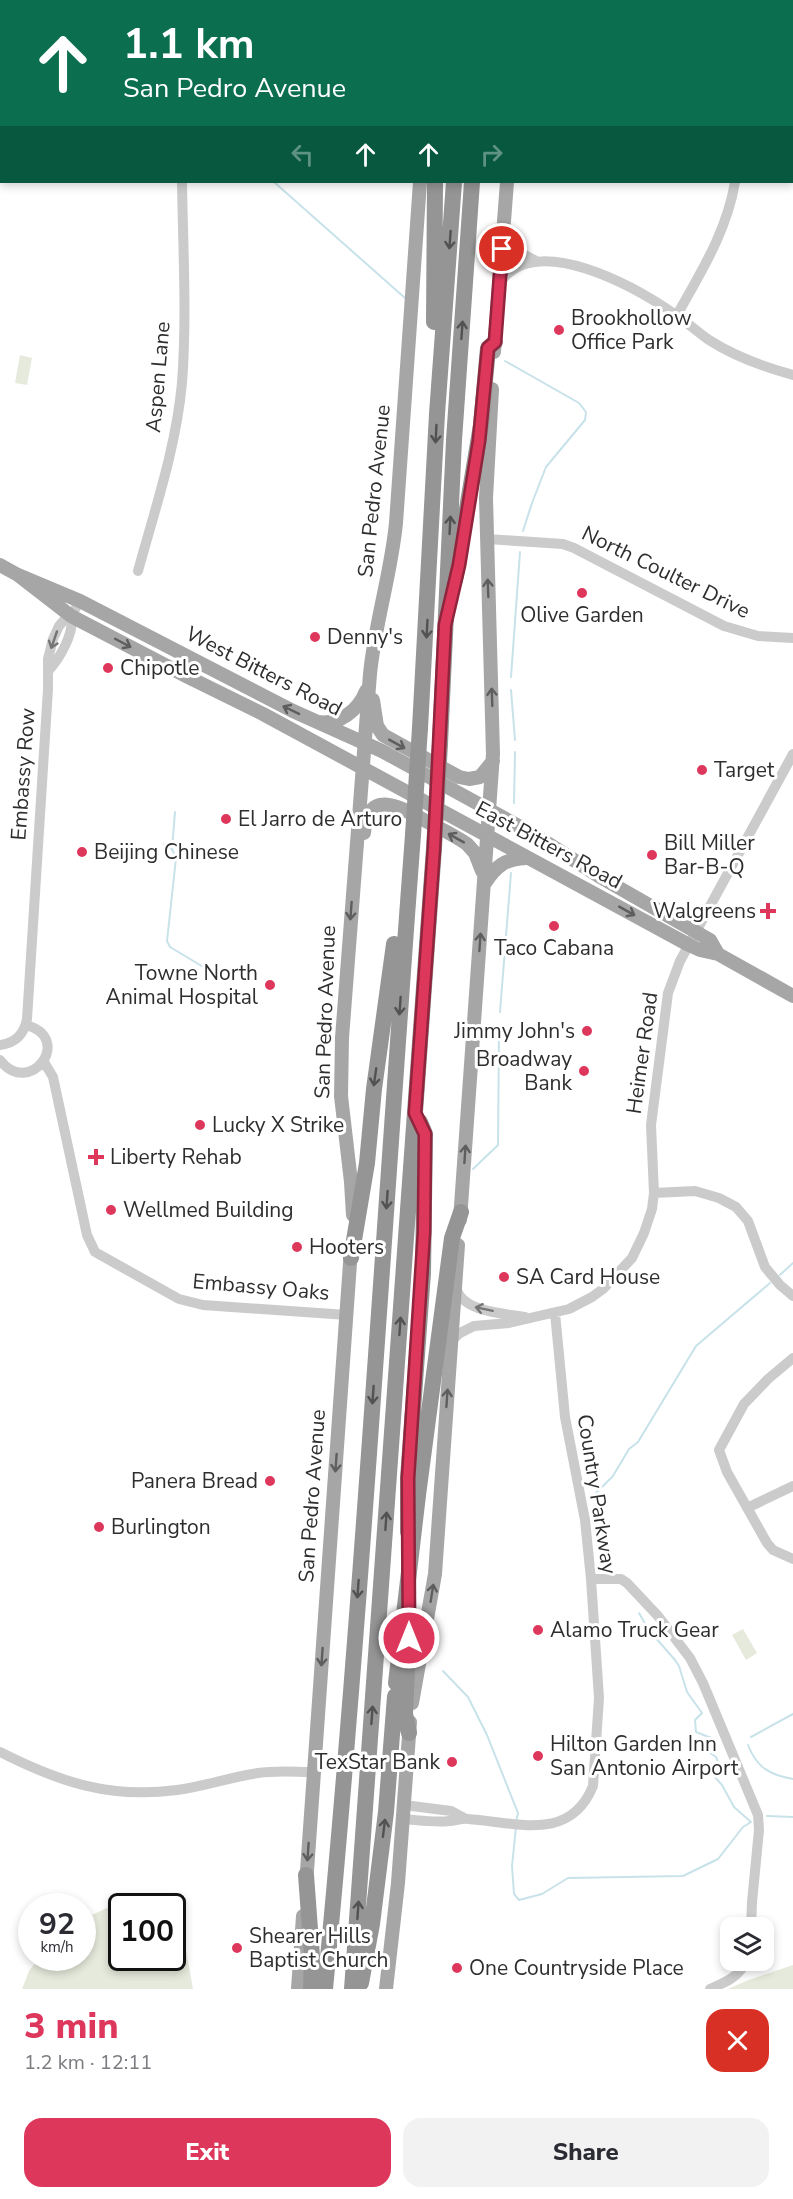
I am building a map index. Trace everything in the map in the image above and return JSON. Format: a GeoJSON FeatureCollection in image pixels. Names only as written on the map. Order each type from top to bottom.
{"type":"FeatureCollection","features":[{"type":"Feature","properties":{"kind":"highway"},"geometry":{"type":"LineString","coordinates":[[435,183],[434,334],[441,371]]}},
{"type":"Feature","properties":{"kind":"highway"},"geometry":{"type":"LineString","coordinates":[[325,1989],[364,1523],[413,835],[454,183]]}},
{"type":"Feature","properties":{"kind":"highway"},"geometry":{"type":"LineString","coordinates":[[352,1989],[434,848],[454,440],[472,183]]}},
{"type":"Feature","properties":{"kind":"highway"},"geometry":{"type":"LineString","coordinates":[[445,625],[459,565],[479,441],[488,348],[495,342]]}},
{"type":"Feature","properties":{"kind":"highway"},"geometry":{"type":"LineString","coordinates":[[351,1258],[367,1163],[374,1089],[395,935],[411,864]]}},
{"type":"Feature","properties":{"kind":"highway"},"geometry":{"type":"LineString","coordinates":[[409,1733],[405,1714],[409,1638],[408,1497],[423,1272],[425,1134],[415,1113]]}},
{"type":"Feature","properties":{"kind":"highway"},"geometry":{"type":"LineString","coordinates":[[359,1989],[365,1970],[385,1822],[399,1644],[418,1495],[452,1238],[460,1212]]}},
{"type":"Feature","properties":{"kind":"highway"},"geometry":{"type":"LineString","coordinates":[[306,1875],[312,1956],[311,1989]]}},
{"type":"Feature","properties":{"kind":"main road","name":"San Pedro Avenue"},"geometry":{"type":"LineString","coordinates":[[298,1989],[351,1258],[353,1197],[340,1072],[370,675],[374,641],[394,538],[420,183]]}},
{"type":"Feature","properties":{"kind":"main road"},"geometry":{"type":"LineString","coordinates":[[386,1989],[413,1694],[435,1574],[488,837],[493,761],[486,484],[507,183]]}},
{"type":"Feature","properties":{"kind":"main road","name":"West Bitters Road"},"geometry":{"type":"LineString","coordinates":[[0,565],[80,601],[314,721],[382,751],[489,810]]}},
{"type":"Feature","properties":{"kind":"main road","name":"West Bitters Road"},"geometry":{"type":"LineString","coordinates":[[18,575],[71,616],[362,767]]}},
{"type":"Feature","properties":{"kind":"main road"},"geometry":{"type":"LineString","coordinates":[[314,721],[331,722],[351,712],[363,697],[370,675]]}},
{"type":"Feature","properties":{"kind":"main road"},"geometry":{"type":"LineString","coordinates":[[370,675],[376,723],[380,731],[388,738],[462,778],[480,777],[493,761]]}},
{"type":"Feature","properties":{"kind":"main road","name":"East Bitters Road"},"geometry":{"type":"LineString","coordinates":[[362,767],[689,945],[718,954],[793,996]]}},
{"type":"Feature","properties":{"kind":"main road"},"geometry":{"type":"LineString","coordinates":[[355,853],[364,841],[366,820],[370,812],[382,804],[393,804],[467,844],[477,857],[484,885]]}},
{"type":"Feature","properties":{"kind":"main road","name":"East Bitters Road"},"geometry":{"type":"LineString","coordinates":[[489,810],[710,940],[718,954]]}},
{"type":"Feature","properties":{"kind":"main road"},"geometry":{"type":"LineString","coordinates":[[484,885],[499,864],[526,858]]}},
{"type":"Feature","properties":{"kind":"street","name":"Aspen Lane"},"geometry":{"type":"LineString","coordinates":[[138,571],[169,462],[182,384],[182,183]]}},
{"type":"Feature","properties":{"kind":"street"},"geometry":{"type":"LineString","coordinates":[[677,315],[720,234],[729,210],[735,183]]}},
{"type":"Feature","properties":{"kind":"street"},"geometry":{"type":"LineString","coordinates":[[503,232],[507,243],[512,248],[536,261],[576,267],[620,281],[677,315],[709,340],[741,357],[793,375]]}},
{"type":"Feature","properties":{"kind":"street"},"geometry":{"type":"LineString","coordinates":[[499,284],[513,269],[536,261]]}},
{"type":"Feature","properties":{"kind":"street","name":"North Coulter Drive"},"geometry":{"type":"LineString","coordinates":[[487,539],[563,544],[724,626],[758,636],[793,638]]}},
{"type":"Feature","properties":{"kind":"street","name":"Embassy Row"},"geometry":{"type":"LineString","coordinates":[[26,1025],[48,659],[56,633],[80,601]]}},
{"type":"Feature","properties":{"kind":"street","name":"Heimer Road"},"geometry":{"type":"LineString","coordinates":[[452,1341],[460,1333],[474,1326],[509,1323],[525,1317],[555,1314],[592,1298],[613,1281],[624,1268],[644,1233],[652,1209],[654,1193],[651,1125],[668,993],[680,962],[793,754]]}},
{"type":"Feature","properties":{"kind":"street"},"geometry":{"type":"LineString","coordinates":[[0,1045],[13,1042],[22,1034],[26,1025]]}},
{"type":"Feature","properties":{"kind":"street","name":"Embassy Oaks"},"geometry":{"type":"LineString","coordinates":[[26,1025],[40,1031],[46,1038],[48,1050],[44,1062],[53,1077],[87,1235],[95,1252],[179,1299],[203,1305],[346,1314]]}},
{"type":"Feature","properties":{"kind":"street"},"geometry":{"type":"LineString","coordinates":[[0,1060],[4,1066],[24,1073],[36,1070],[44,1062]]}},
{"type":"Feature","properties":{"kind":"street"},"geometry":{"type":"LineString","coordinates":[[654,1193],[695,1191],[719,1198],[736,1207],[748,1221],[765,1267],[793,1296]]}},
{"type":"Feature","properties":{"kind":"street","name":"Heimer Road"},"geometry":{"type":"LineString","coordinates":[[456,1283],[458,1293],[469,1304],[479,1309],[525,1317]]}},
{"type":"Feature","properties":{"kind":"street","name":"Country Parkway"},"geometry":{"type":"LineString","coordinates":[[404,1812],[449,1822],[464,1818],[531,1826],[548,1825],[569,1817],[578,1810],[589,1796],[593,1786],[599,1698],[591,1579],[585,1520],[565,1417],[555,1314]]}},
{"type":"Feature","properties":{"kind":"street"},"geometry":{"type":"LineString","coordinates":[[793,1358],[768,1379],[744,1404],[719,1450],[727,1472],[767,1544],[773,1550],[793,1559]]}},
{"type":"Feature","properties":{"kind":"street"},"geometry":{"type":"LineString","coordinates":[[747,1508],[793,1486]]}},
{"type":"Feature","properties":{"kind":"street"},"geometry":{"type":"LineString","coordinates":[[591,1579],[621,1579],[634,1589],[690,1658],[703,1683],[758,1815],[759,1830],[751,1917]]}},
{"type":"Feature","properties":{"kind":"street"},"geometry":{"type":"LineString","coordinates":[[0,1752],[38,1772],[65,1781],[119,1791],[177,1790],[261,1772],[314,1772]]}},
{"type":"Feature","properties":{"kind":"street"},"geometry":{"type":"LineString","coordinates":[[710,1989],[733,1978],[742,1971]]}},
{"type":"Feature","properties":{"kind":"shaded area"},"geometry":{"type":"Polygon","coordinates":[[[20,355],[32,358],[27,385],[15,383],[20,355]]]}},
{"type":"Feature","properties":{"kind":"shaded area"},"geometry":{"type":"Polygon","coordinates":[[[743,1629],[757,1653],[746,1660],[732,1635],[743,1629]]]}},
{"type":"Feature","properties":{"kind":"shaded area"},"geometry":{"type":"Polygon","coordinates":[[[108,1907],[108,1971],[186,1971],[186,1950],[193,1989],[22,1989],[29,1971],[96,1971],[96,1913],[108,1907]]]}},
{"type":"Feature","properties":{"kind":"shaded area"},"geometry":{"type":"Polygon","coordinates":[[[793,1965],[793,1989],[728,1989],[746,1981],[793,1965]]]}},
{"type":"Feature","properties":{"kind":"waterway"},"geometry":{"type":"LineString","coordinates":[[275,183],[405,298]]}},
{"type":"Feature","properties":{"kind":"waterway"},"geometry":{"type":"LineString","coordinates":[[505,361],[579,403],[586,412],[585,420],[546,467],[523,531]]}},
{"type":"Feature","properties":{"kind":"waterway"},"geometry":{"type":"LineString","coordinates":[[511,677],[520,552]]}},
{"type":"Feature","properties":{"kind":"waterway"},"geometry":{"type":"LineString","coordinates":[[511,690],[515,740]]}},
{"type":"Feature","properties":{"kind":"waterway"},"geometry":{"type":"LineString","coordinates":[[514,803],[515,752]]}},
{"type":"Feature","properties":{"kind":"waterway"},"geometry":{"type":"LineString","coordinates":[[175,812],[172,849],[176,858],[167,941],[170,947],[215,974]]}},
{"type":"Feature","properties":{"kind":"waterway"},"geometry":{"type":"LineString","coordinates":[[164,844],[171,849]]}},
{"type":"Feature","properties":{"kind":"waterway"},"geometry":{"type":"LineString","coordinates":[[500,1012],[511,873]]}},
{"type":"Feature","properties":{"kind":"waterway"},"geometry":{"type":"LineString","coordinates":[[473,1169],[498,1145],[499,1029]]}},
{"type":"Feature","properties":{"kind":"waterway"},"geometry":{"type":"LineString","coordinates":[[780,1275],[793,1263]]}},
{"type":"Feature","properties":{"kind":"waterway"},"geometry":{"type":"LineString","coordinates":[[594,1495],[613,1476],[629,1449],[638,1442],[696,1346],[770,1283]]}},
{"type":"Feature","properties":{"kind":"waterway"},"geometry":{"type":"LineString","coordinates":[[516,1827],[512,1866],[514,1894],[519,1900],[542,1894],[568,1878],[683,1876],[718,1859],[743,1827],[751,1822],[734,1807],[722,1785],[713,1775],[719,1764],[716,1757],[710,1753],[709,1747],[714,1739],[696,1732],[695,1720],[702,1713],[687,1692],[679,1666],[648,1629],[639,1613]]}},
{"type":"Feature","properties":{"kind":"waterway"},"geometry":{"type":"LineString","coordinates":[[443,1671],[468,1697],[487,1735],[518,1813],[516,1822]]}},
{"type":"Feature","properties":{"kind":"waterway"},"geometry":{"type":"LineString","coordinates":[[751,1737],[793,1714]]}},
{"type":"Feature","properties":{"kind":"waterway"},"geometry":{"type":"LineString","coordinates":[[748,1745],[765,1769],[793,1779]]}},
{"type":"Feature","properties":{"kind":"waterway"},"geometry":{"type":"LineString","coordinates":[[767,1816],[793,1817]]}},
{"type":"Feature","properties":{"kind":"place","name":"Brookhollow Office Park"},"geometry":{"type":"Point","coordinates":[559,330]}},
{"type":"Feature","properties":{"kind":"place","name":"Olive Garden"},"geometry":{"type":"Point","coordinates":[582,593]}},
{"type":"Feature","properties":{"kind":"place","name":"Denny's"},"geometry":{"type":"Point","coordinates":[315,637]}},
{"type":"Feature","properties":{"kind":"place","name":"Chipotle"},"geometry":{"type":"Point","coordinates":[108,668]}},
{"type":"Feature","properties":{"kind":"place","name":"Target"},"geometry":{"type":"Point","coordinates":[702,770]}},
{"type":"Feature","properties":{"kind":"place","name":"El Jarro de Arturo"},"geometry":{"type":"Point","coordinates":[226,819]}},
{"type":"Feature","properties":{"kind":"place","name":"Beijing Chinese"},"geometry":{"type":"Point","coordinates":[82,852]}},
{"type":"Feature","properties":{"kind":"place","name":"Bill Miller Bar-B-Q"},"geometry":{"type":"Point","coordinates":[652,855]}},
{"type":"Feature","properties":{"kind":"place","name":"Walgreens"},"geometry":{"type":"Point","coordinates":[768,911]}},
{"type":"Feature","properties":{"kind":"place","name":"Taco Cabana"},"geometry":{"type":"Point","coordinates":[554,926]}},
{"type":"Feature","properties":{"kind":"place","name":"Towne North Animal Hospital"},"geometry":{"type":"Point","coordinates":[270,985]}},
{"type":"Feature","properties":{"kind":"place","name":"Jimmy John's"},"geometry":{"type":"Point","coordinates":[587,1031]}},
{"type":"Feature","properties":{"kind":"place","name":"Broadway Bank"},"geometry":{"type":"Point","coordinates":[584,1071]}},
{"type":"Feature","properties":{"kind":"place","name":"Lucky X Strike"},"geometry":{"type":"Point","coordinates":[200,1125]}},
{"type":"Feature","properties":{"kind":"place","name":"Liberty Rehab"},"geometry":{"type":"Point","coordinates":[96,1157]}},
{"type":"Feature","properties":{"kind":"place","name":"Wellmed Building"},"geometry":{"type":"Point","coordinates":[111,1210]}},
{"type":"Feature","properties":{"kind":"place","name":"Hooters"},"geometry":{"type":"Point","coordinates":[297,1247]}},
{"type":"Feature","properties":{"kind":"place","name":"SA Card House"},"geometry":{"type":"Point","coordinates":[504,1277]}},
{"type":"Feature","properties":{"kind":"place","name":"Panera Bread"},"geometry":{"type":"Point","coordinates":[270,1481]}},
{"type":"Feature","properties":{"kind":"place","name":"Burlington"},"geometry":{"type":"Point","coordinates":[99,1527]}},
{"type":"Feature","properties":{"kind":"place","name":"Alamo Truck Gear"},"geometry":{"type":"Point","coordinates":[538,1630]}},
{"type":"Feature","properties":{"kind":"place","name":"Hilton Garden Inn San Antonio Airport"},"geometry":{"type":"Point","coordinates":[538,1756]}},
{"type":"Feature","properties":{"kind":"place","name":"TexStar Bank"},"geometry":{"type":"Point","coordinates":[452,1762]}},
{"type":"Feature","properties":{"kind":"place","name":"Shearer Hills Baptist Church"},"geometry":{"type":"Point","coordinates":[237,1948]}},
{"type":"Feature","properties":{"kind":"place","name":"One Countryside Place"},"geometry":{"type":"Point","coordinates":[457,1968]}},
{"type":"Feature","properties":{"kind":"route"},"geometry":{"type":"LineString","coordinates":[[409,1638],[408,1478],[424,1232],[425,1134],[415,1113],[434,848],[445,625],[459,565],[479,441],[488,348],[495,342],[502,249]]}}]}
